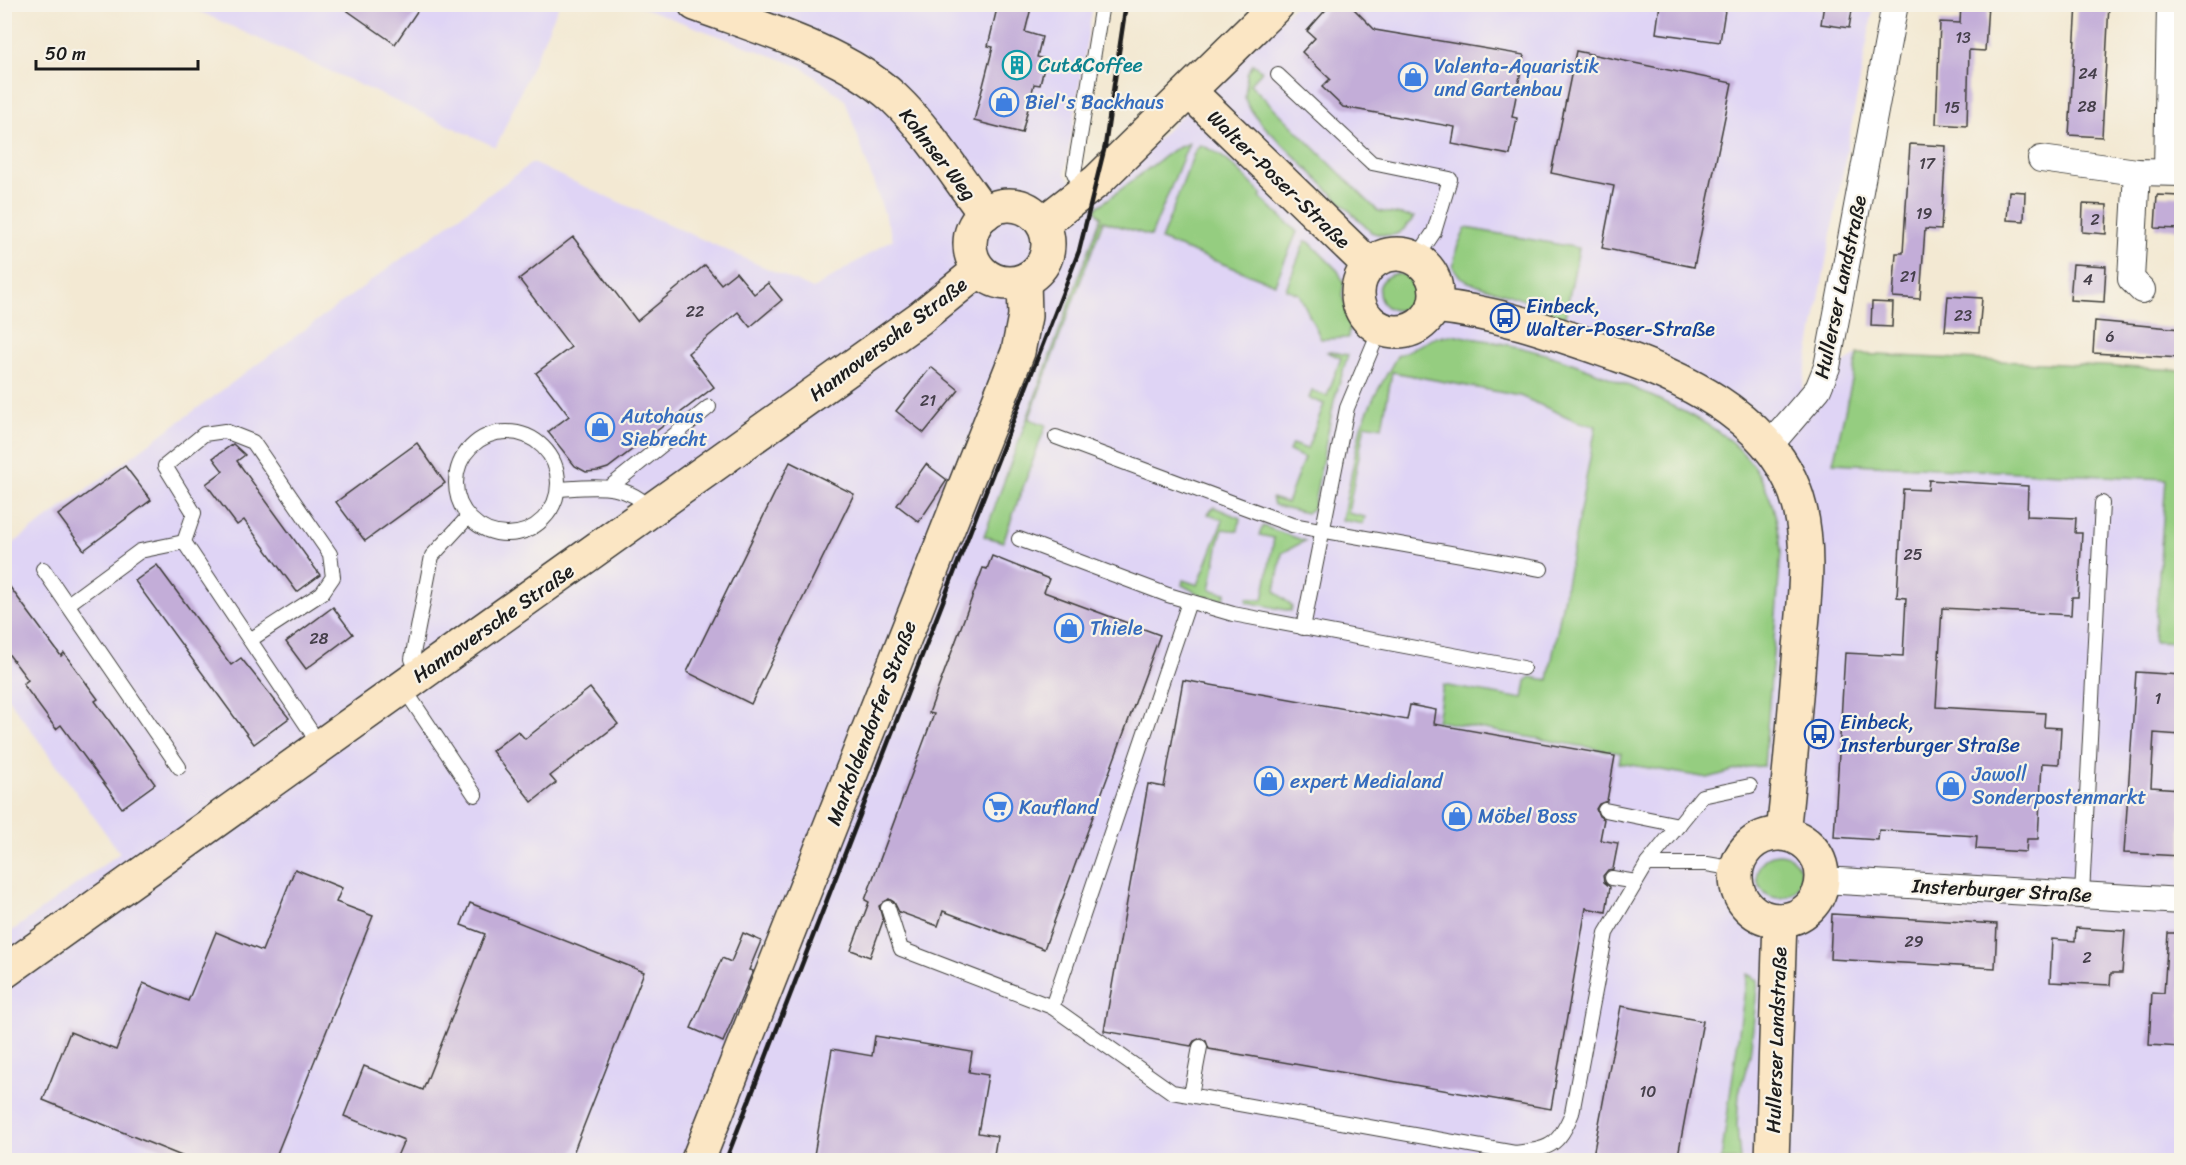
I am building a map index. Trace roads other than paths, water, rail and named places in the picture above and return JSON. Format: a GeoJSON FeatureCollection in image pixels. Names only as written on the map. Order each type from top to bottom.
{"type":"FeatureCollection","features":[{"type":"Feature","properties":{"kind":"main road","name":"Kohnser Weg"},"geometry":{"type":"LineString","coordinates":[[695,4],[835,58],[893,98],[927,136],[985,214]]}},
{"type":"Feature","properties":{"kind":"main road"},"geometry":{"type":"LineString","coordinates":[[1043,223],[1083,192],[1190,92],[1278,4]]}},
{"type":"Feature","properties":{"kind":"main road","name":"Walter-Poser-Straße"},"geometry":{"type":"LineString","coordinates":[[1190,92],[1369,265]]}},
{"type":"Feature","properties":{"kind":"main road"},"geometry":{"type":"LineString","coordinates":[[1005,205],[1020,206],[1033,212],[1043,223],[1049,239],[1047,257],[1038,272],[1024,281],[1000,283],[979,270],[972,257],[970,243],[973,230],[985,214],[1005,205]]}},
{"type":"Feature","properties":{"kind":"main road"},"geometry":{"type":"LineString","coordinates":[[1397,254],[1416,259],[1432,274],[1436,295],[1434,306],[1428,317],[1418,326],[1406,332],[1380,329],[1366,316],[1358,300],[1362,276],[1369,265],[1377,259],[1397,254]]}},
{"type":"Feature","properties":{"kind":"main road","name":"Hannoversche Straße"},"geometry":{"type":"LineString","coordinates":[[4,972],[920,318],[979,270]]}},
{"type":"Feature","properties":{"kind":"main road","name":"Markoldendorfer Straße"},"geometry":{"type":"LineString","coordinates":[[698,1161],[1018,352],[1025,316],[1024,281]]}},
{"type":"Feature","properties":{"kind":"main road"},"geometry":{"type":"LineString","coordinates":[[1434,306],[1467,309],[1505,318],[1655,368],[1728,407],[1769,446],[1790,480],[1800,508],[1806,551],[1803,621],[1783,833]]}},
{"type":"Feature","properties":{"kind":"main road"},"geometry":{"type":"LineString","coordinates":[[1736,869],[1745,850],[1756,840],[1769,834],[1783,833],[1797,837],[1808,844],[1822,866],[1822,880]]}},
{"type":"Feature","properties":{"kind":"main road","name":"Hullerser Landstraße"},"geometry":{"type":"LineString","coordinates":[[1736,869],[1738,892],[1745,905],[1756,914],[1780,920],[1799,916],[1811,906],[1819,894],[1822,880]]}},
{"type":"Feature","properties":{"kind":"main road","name":"Hullerser Landstraße"},"geometry":{"type":"LineString","coordinates":[[1772,1161],[1780,920]]}},
{"type":"Feature","properties":{"kind":"street","name":"Hullerser Landstraße"},"geometry":{"type":"LineString","coordinates":[[1769,446],[1818,389],[1827,367],[1895,4]]}},
{"type":"Feature","properties":{"kind":"street"},"geometry":{"type":"LineString","coordinates":[[2041,159],[2137,172],[2174,173],[2170,4]]}},
{"type":"Feature","properties":{"kind":"street"},"geometry":{"type":"LineString","coordinates":[[2137,172],[2131,279],[2142,290]]}},
{"type":"Feature","properties":{"kind":"street","name":"Insterburger Straße"},"geometry":{"type":"LineString","coordinates":[[1822,880],[2181,901]]}},
{"type":"Feature","properties":{"kind":"lane"},"geometry":{"type":"LineString","coordinates":[[1083,192],[1074,174],[1077,144],[1102,4]]}},
{"type":"Feature","properties":{"kind":"lane"},"geometry":{"type":"LineString","coordinates":[[1278,75],[1372,163],[1450,179],[1434,232],[1416,259]]}},
{"type":"Feature","properties":{"kind":"lane"},"geometry":{"type":"LineString","coordinates":[[1303,627],[1347,408],[1380,329]]}},
{"type":"Feature","properties":{"kind":"lane"},"geometry":{"type":"LineString","coordinates":[[610,487],[709,407]]}},
{"type":"Feature","properties":{"kind":"lane"},"geometry":{"type":"LineString","coordinates":[[184,542],[194,513],[165,466],[204,434],[225,431],[253,442],[330,554],[333,577],[322,593],[250,640]]}},
{"type":"Feature","properties":{"kind":"lane"},"geometry":{"type":"LineString","coordinates":[[509,432],[525,435],[540,444],[551,456],[557,472],[558,489],[554,505],[544,519],[531,529],[514,534],[497,534],[482,528],[468,517],[458,494],[458,469],[466,454],[477,442],[492,434],[509,432]]}},
{"type":"Feature","properties":{"kind":"lane"},"geometry":{"type":"LineString","coordinates":[[1056,437],[1292,525],[1541,568]]}},
{"type":"Feature","properties":{"kind":"lane"},"geometry":{"type":"LineString","coordinates":[[558,489],[610,487],[640,497],[652,510]]}},
{"type":"Feature","properties":{"kind":"lane"},"geometry":{"type":"LineString","coordinates":[[2082,895],[2102,503]]}},
{"type":"Feature","properties":{"kind":"lane"},"geometry":{"type":"LineString","coordinates":[[468,517],[432,556],[412,659],[411,681],[475,795]]}},
{"type":"Feature","properties":{"kind":"lane"},"geometry":{"type":"LineString","coordinates":[[1019,539],[1189,602],[1303,627],[1522,668]]}},
{"type":"Feature","properties":{"kind":"lane"},"geometry":{"type":"LineString","coordinates":[[68,604],[140,551],[184,542]]}},
{"type":"Feature","properties":{"kind":"lane"},"geometry":{"type":"LineString","coordinates":[[184,542],[318,747]]}},
{"type":"Feature","properties":{"kind":"lane"},"geometry":{"type":"LineString","coordinates":[[43,569],[179,767]]}},
{"type":"Feature","properties":{"kind":"lane"},"geometry":{"type":"LineString","coordinates":[[1052,1007],[1189,602]]}},
{"type":"Feature","properties":{"kind":"lane"},"geometry":{"type":"LineString","coordinates":[[888,908],[901,949],[1052,1007],[1172,1092],[1515,1152],[1544,1150],[1564,1134],[1572,1113],[1606,933],[1647,864],[1702,796],[1750,786]]}},
{"type":"Feature","properties":{"kind":"lane"},"geometry":{"type":"LineString","coordinates":[[1605,810],[1679,825]]}},
{"type":"Feature","properties":{"kind":"lane"},"geometry":{"type":"LineString","coordinates":[[1647,864],[1707,864],[1736,869]]}},
{"type":"Feature","properties":{"kind":"lane"},"geometry":{"type":"LineString","coordinates":[[1612,878],[1636,882]]}},
{"type":"Feature","properties":{"kind":"lane"},"geometry":{"type":"LineString","coordinates":[[1191,1095],[1200,1047]]}},
{"type":"Feature","properties":{"kind":"railway"},"geometry":{"type":"LineString","coordinates":[[726,1160],[1079,251],[1105,146],[1126,4]]}},
{"type":"Feature","properties":{"kind":"place","name":"Cut&Coffee"},"geometry":{"type":"Point","coordinates":[1017,65]}},
{"type":"Feature","properties":{"kind":"place","name":"Valenta-Aquaristik und Gartenbau"},"geometry":{"type":"Point","coordinates":[1413,77]}},
{"type":"Feature","properties":{"kind":"place","name":"Biel's Backhaus"},"geometry":{"type":"Point","coordinates":[1004,102]}},
{"type":"Feature","properties":{"kind":"place","name":"Einbeck, Walter-Poser-Straße"},"geometry":{"type":"Point","coordinates":[1505,318]}},
{"type":"Feature","properties":{"kind":"place","name":"Autohaus Siebrecht"},"geometry":{"type":"Point","coordinates":[600,427]}},
{"type":"Feature","properties":{"kind":"place","name":"Thiele"},"geometry":{"type":"Point","coordinates":[1069,628]}},
{"type":"Feature","properties":{"kind":"place","name":"Einbeck, Insterburger Straße"},"geometry":{"type":"Point","coordinates":[1819,734]}},
{"type":"Feature","properties":{"kind":"place","name":"expert Medialand"},"geometry":{"type":"Point","coordinates":[1269,781]}},
{"type":"Feature","properties":{"kind":"place","name":"Jawoll Sonderpostenmarkt"},"geometry":{"type":"Point","coordinates":[1951,786]}},
{"type":"Feature","properties":{"kind":"place","name":"Kaufland"},"geometry":{"type":"Point","coordinates":[998,807]}},
{"type":"Feature","properties":{"kind":"place","name":"Möbel Boss"},"geometry":{"type":"Point","coordinates":[1457,816]}}]}
